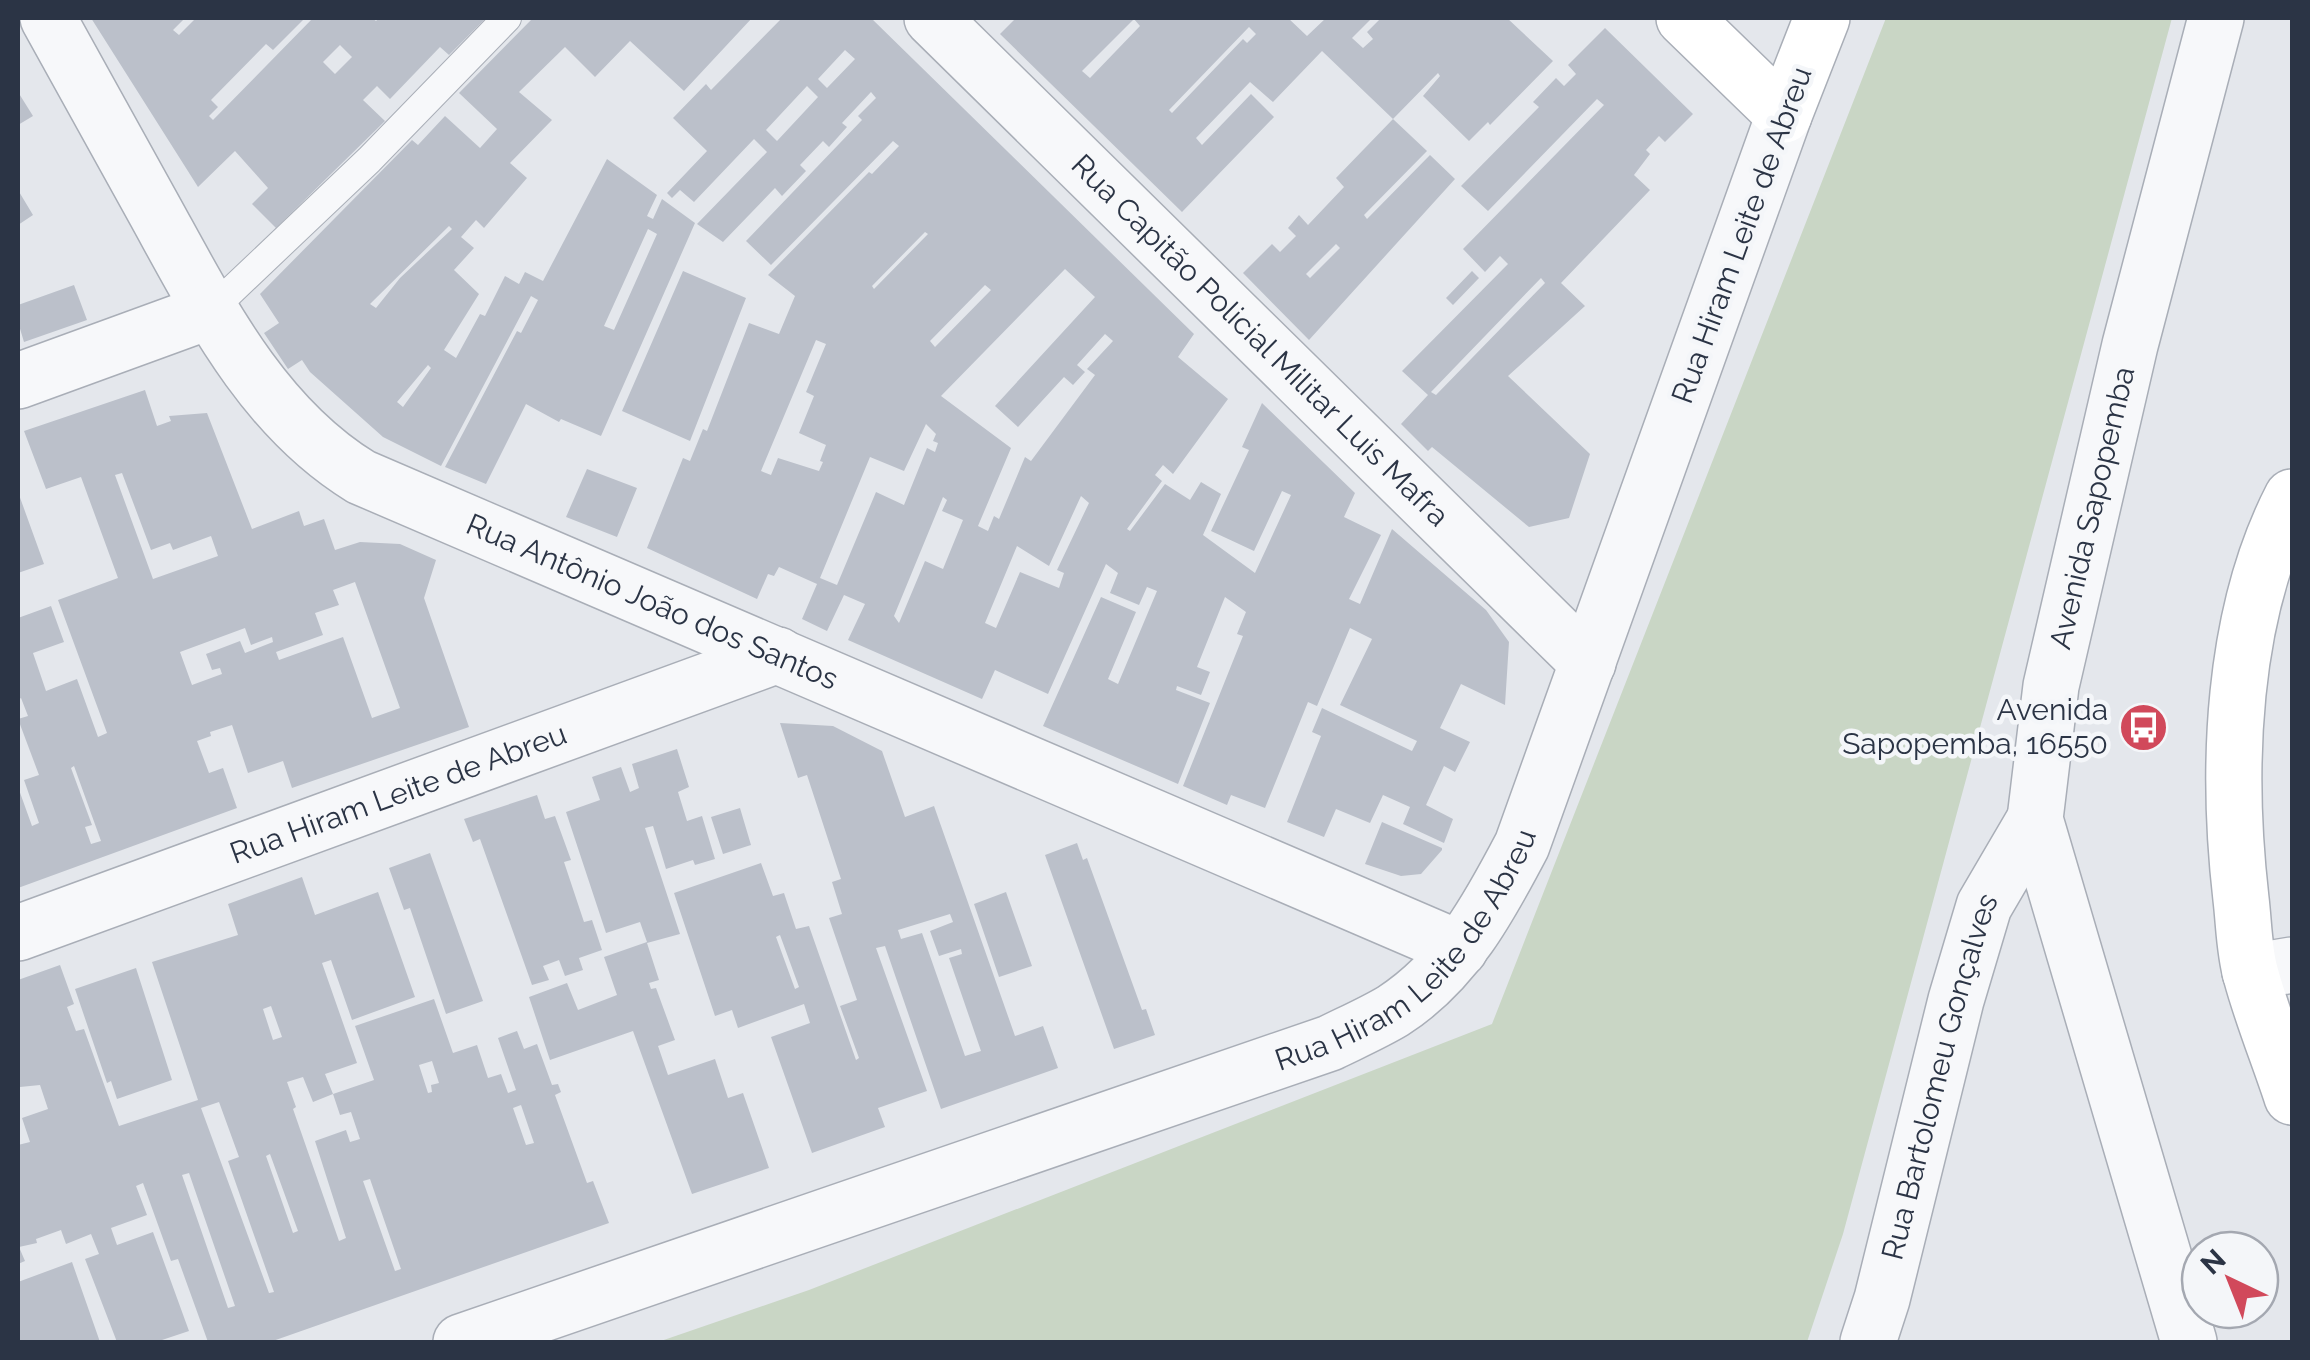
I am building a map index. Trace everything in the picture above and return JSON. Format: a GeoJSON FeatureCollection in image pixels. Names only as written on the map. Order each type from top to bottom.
{"type":"FeatureCollection","features":[{"type":"Feature","properties":{"kind":"main road"},"geometry":{"type":"LineString","coordinates":[[1684,18],[1784,115]]}},
{"type":"Feature","properties":{"kind":"main road","name":"Rua Hiram Leite de Abreu"},"geometry":{"type":"LineString","coordinates":[[1784,115],[1822,18]]}},
{"type":"Feature","properties":{"kind":"main road"},"geometry":{"type":"LineString","coordinates":[[2292,497],[2279,522],[2255,595],[2235,711],[2233,830],[2271,969],[2292,1098]]}},
{"type":"Feature","properties":{"kind":"street","name":"Rua Antônio João dos Santos"},"geometry":{"type":"LineString","coordinates":[[48,18],[210,310],[256,379],[300,432],[330,458],[361,476],[1460,949]]}},
{"type":"Feature","properties":{"kind":"street","name":"Rua Capitão Policial Militar Luis Mafra"},"geometry":{"type":"LineString","coordinates":[[932,18],[1588,664]]}},
{"type":"Feature","properties":{"kind":"street","name":"Avenida Sapopemba"},"geometry":{"type":"LineString","coordinates":[[2189,1342],[2035,819],[2056,668],[2130,345],[2216,18]]}},
{"type":"Feature","properties":{"kind":"street","name":"Rua Hiram Leite de Abreu"},"geometry":{"type":"LineString","coordinates":[[460,1342],[1330,1044],[1392,1011],[1430,982],[1460,949],[1487,910],[1522,845],[1784,115]]}},
{"type":"Feature","properties":{"kind":"street"},"geometry":{"type":"LineString","coordinates":[[18,381],[210,310]]}},
{"type":"Feature","properties":{"kind":"street","name":"Rua Hiram Leite de Abreu"},"geometry":{"type":"LineString","coordinates":[[18,933],[778,655]]}},
{"type":"Feature","properties":{"kind":"street","name":"Rua Bartolomeu Gonçalves"},"geometry":{"type":"LineString","coordinates":[[1868,1342],[1984,906],[2035,819]]}},
{"type":"Feature","properties":{"kind":"lane"},"geometry":{"type":"LineString","coordinates":[[210,310],[370,160],[507,18]]}},
{"type":"Feature","properties":{"kind":"green space"},"geometry":{"type":"Polygon","coordinates":[[[1886,18],[2172,18],[1843,1234],[1807,1342],[658,1342],[809,1290],[1492,1024],[1886,18]]]}},
{"type":"Feature","properties":{"kind":"building"},"geometry":{"type":"Polygon","coordinates":[[[91,18],[185,18],[173,30],[179,35],[196,18],[305,18],[273,50],[266,44],[211,100],[218,107],[209,116],[213,120],[313,18],[486,18],[449,55],[440,47],[390,99],[377,86],[363,100],[385,121],[276,228],[252,204],[268,188],[235,151],[198,187],[91,18]],[[340,45],[323,62],[335,74],[352,57],[340,45]]]}},
{"type":"Feature","properties":{"kind":"building"},"geometry":{"type":"Polygon","coordinates":[[[533,18],[752,18],[684,91],[630,41],[595,77],[565,47],[519,92],[552,120],[510,163],[527,178],[484,228],[476,220],[461,237],[474,248],[454,270],[479,294],[444,350],[456,358],[480,314],[485,316],[505,276],[519,284],[525,272],[543,281],[607,159],[657,195],[647,216],[653,219],[662,199],[695,223],[601,436],[561,419],[559,422],[526,404],[486,484],[445,467],[517,331],[521,333],[538,300],[531,296],[441,466],[383,437],[310,372],[302,360],[288,369],[264,333],[279,323],[260,294],[412,140],[418,145],[445,116],[480,148],[497,129],[459,93],[533,18]],[[449,226],[370,304],[376,308],[400,278],[452,229],[449,226]],[[648,229],[604,326],[614,330],[657,234],[648,229]],[[428,365],[397,402],[403,407],[431,368],[428,365]]]}},
{"type":"Feature","properties":{"kind":"building"},"geometry":{"type":"Polygon","coordinates":[[[782,18],[871,18],[1194,334],[1178,357],[1228,399],[1173,474],[1163,465],[1155,475],[1162,481],[1127,529],[1130,531],[1165,484],[1190,500],[1201,482],[1221,494],[1203,535],[1255,573],[1291,495],[1282,491],[1254,551],[1211,531],[1249,450],[1242,447],[1262,403],[1355,493],[1344,517],[1381,535],[1349,599],[1360,604],[1392,529],[1486,610],[1509,642],[1505,705],[1461,684],[1440,728],[1470,742],[1455,772],[1444,766],[1426,805],[1453,819],[1444,843],[1403,824],[1410,807],[1383,795],[1370,823],[1336,809],[1324,837],[1287,822],[1321,736],[1312,732],[1322,708],[1412,751],[1417,741],[1340,705],[1372,639],[1350,628],[1317,706],[1308,702],[1265,808],[1231,795],[1227,805],[1183,786],[1243,636],[1237,634],[1246,612],[1225,597],[1197,667],[1210,672],[1201,695],[1177,686],[1176,690],[1210,703],[1178,784],[1043,726],[1101,597],[1136,612],[1108,679],[1118,684],[1157,591],[1147,587],[1139,605],[1110,593],[1118,573],[1106,564],[1048,694],[995,670],[982,699],[848,640],[865,604],[844,595],[827,631],[802,619],[817,584],[779,567],[774,576],[768,574],[757,599],[647,548],[683,458],[690,461],[703,429],[707,431],[749,323],[779,334],[795,296],[768,275],[899,146],[893,141],[771,265],[746,241],[862,120],[858,116],[876,98],[871,92],[842,123],[847,127],[829,147],[823,141],[800,165],[806,171],[782,196],[775,188],[723,242],[697,224],[767,152],[754,139],[694,202],[680,190],[672,198],[667,193],[707,151],[673,118],[706,84],[711,90],[782,18]],[[845,50],[818,79],[827,88],[855,59],[845,50]],[[807,86],[766,130],[777,141],[818,97],[807,86]],[[925,232],[872,286],[874,289],[928,234],[925,232]],[[1065,269],[941,396],[1011,448],[978,526],[988,531],[994,516],[999,519],[1025,457],[1031,461],[1095,375],[1087,369],[1113,341],[1105,334],[1077,365],[1085,372],[1073,385],[1064,377],[1018,427],[995,406],[1095,297],[1065,269]],[[985,285],[930,341],[935,347],[991,290],[985,285]],[[816,340],[761,471],[771,475],[778,458],[819,471],[823,462],[820,461],[826,445],[799,433],[814,396],[806,392],[826,344],[816,340]],[[926,424],[904,471],[870,457],[820,578],[837,585],[876,492],[904,505],[927,448],[935,452],[936,434],[926,424]],[[1081,496],[1049,566],[1017,546],[985,623],[996,628],[1020,572],[1059,588],[1064,573],[1057,570],[1089,503],[1081,496]],[[943,497],[894,616],[899,623],[925,561],[943,569],[963,520],[942,511],[947,500],[943,497]]]}},
{"type":"Feature","properties":{"kind":"building"},"geometry":{"type":"Polygon","coordinates":[[[1016,18],[1288,18],[1307,36],[1326,18],[1372,18],[1352,38],[1363,48],[1373,39],[1367,32],[1381,18],[1507,18],[1553,61],[1469,141],[1423,96],[1440,76],[1438,73],[1393,119],[1322,51],[1273,102],[1250,82],[1196,138],[1202,145],[1251,94],[1274,117],[1182,212],[1000,34],[1016,18]],[[1134,19],[1082,71],[1090,78],[1140,26],[1134,19]],[[1249,27],[1169,110],[1172,113],[1243,39],[1247,43],[1256,34],[1249,27]]]}},
{"type":"Feature","properties":{"kind":"building"},"geometry":{"type":"Polygon","coordinates":[[[1605,28],[1693,114],[1665,142],[1659,136],[1646,150],[1650,154],[1634,175],[1650,190],[1561,283],[1585,306],[1508,376],[1590,454],[1569,518],[1529,527],[1432,447],[1428,451],[1401,424],[1428,395],[1402,371],[1508,264],[1500,256],[1485,272],[1463,249],[1604,105],[1597,99],[1488,211],[1461,186],[1539,107],[1533,102],[1556,78],[1564,86],[1576,74],[1568,65],[1605,28]],[[1541,278],[1431,392],[1436,395],[1545,283],[1541,278]]]}},
{"type":"Feature","properties":{"kind":"building"},"geometry":{"type":"Polygon","coordinates":[[[18,92],[33,116],[18,125],[18,92]]]}},
{"type":"Feature","properties":{"kind":"building"},"geometry":{"type":"Polygon","coordinates":[[[1393,119],[1427,151],[1364,215],[1367,219],[1430,155],[1455,179],[1309,340],[1243,273],[1272,244],[1280,252],[1296,236],[1288,228],[1299,215],[1308,225],[1344,187],[1336,178],[1393,119]],[[1336,244],[1306,274],[1310,278],[1340,248],[1336,244]]]}},
{"type":"Feature","properties":{"kind":"building"},"geometry":{"type":"Polygon","coordinates":[[[18,190],[33,215],[18,225],[18,190]]]}},
{"type":"Feature","properties":{"kind":"building"},"geometry":{"type":"Polygon","coordinates":[[[683,271],[746,298],[690,441],[622,411],[683,271]]]}},
{"type":"Feature","properties":{"kind":"building"},"geometry":{"type":"Polygon","coordinates":[[[1472,271],[1479,278],[1453,305],[1446,298],[1472,271]]]}},
{"type":"Feature","properties":{"kind":"building"},"geometry":{"type":"Polygon","coordinates":[[[74,285],[87,320],[24,342],[18,305],[74,285]]]}},
{"type":"Feature","properties":{"kind":"building"},"geometry":{"type":"Polygon","coordinates":[[[145,390],[157,426],[171,421],[169,416],[207,413],[252,529],[299,511],[304,526],[324,519],[335,550],[360,542],[400,544],[436,560],[424,598],[469,727],[292,788],[283,761],[248,773],[232,725],[210,732],[211,736],[197,741],[209,773],[223,768],[237,808],[18,888],[18,787],[32,826],[39,823],[24,780],[39,775],[18,719],[28,716],[21,698],[18,700],[18,618],[51,606],[64,642],[33,653],[46,691],[77,679],[98,737],[107,733],[58,600],[118,578],[81,477],[46,489],[24,431],[145,390]],[[122,473],[115,475],[153,579],[218,556],[211,536],[173,550],[170,543],[151,550],[122,473]],[[355,582],[333,590],[339,605],[315,613],[323,635],[276,652],[279,660],[343,637],[372,718],[400,708],[355,582]],[[245,628],[180,652],[192,685],[222,674],[220,668],[212,670],[206,654],[240,641],[245,653],[273,642],[272,637],[251,645],[245,628]],[[74,766],[71,768],[92,825],[85,827],[91,844],[101,841],[74,766]]]}},
{"type":"Feature","properties":{"kind":"building"},"geometry":{"type":"Polygon","coordinates":[[[587,469],[637,488],[617,537],[566,517],[587,469]]]}},
{"type":"Feature","properties":{"kind":"building"},"geometry":{"type":"Polygon","coordinates":[[[18,492],[44,564],[18,573],[18,492]]]}},
{"type":"Feature","properties":{"kind":"building"},"geometry":{"type":"Polygon","coordinates":[[[780,723],[833,726],[882,751],[905,817],[934,806],[1015,1036],[1043,1026],[1058,1068],[941,1109],[885,946],[876,948],[927,1091],[878,1108],[885,1127],[812,1153],[771,1037],[810,1023],[804,1004],[738,1028],[732,1010],[715,1016],[674,893],[761,863],[773,896],[784,893],[796,929],[809,926],[856,1060],[859,1058],[840,1006],[857,1000],[829,918],[842,914],[832,882],[841,879],[807,775],[798,778],[780,723]],[[950,914],[898,930],[901,939],[922,933],[965,1056],[981,1051],[949,958],[962,954],[961,949],[939,956],[930,931],[953,922],[950,914]],[[780,935],[776,937],[795,989],[799,987],[780,935]]]}},
{"type":"Feature","properties":{"kind":"building"},"geometry":{"type":"Polygon","coordinates":[[[677,749],[689,787],[678,792],[687,821],[702,816],[715,859],[695,865],[693,860],[666,869],[653,826],[645,828],[680,934],[647,943],[659,980],[649,983],[651,989],[656,988],[675,1040],[658,1046],[668,1075],[715,1059],[728,1098],[743,1093],[769,1168],[692,1194],[633,1031],[550,1060],[529,997],[567,983],[578,1010],[617,995],[604,957],[647,942],[640,922],[606,933],[566,812],[600,800],[592,777],[621,767],[630,792],[639,788],[632,764],[677,749]]]}},
{"type":"Feature","properties":{"kind":"building"},"geometry":{"type":"Polygon","coordinates":[[[537,795],[545,819],[555,816],[571,860],[564,862],[584,922],[592,920],[602,950],[579,958],[583,970],[565,976],[559,960],[543,966],[549,980],[532,985],[480,839],[473,842],[464,819],[537,795]]]}},
{"type":"Feature","properties":{"kind":"building"},"geometry":{"type":"Polygon","coordinates":[[[740,808],[751,845],[723,854],[711,817],[740,808]]]}},
{"type":"Feature","properties":{"kind":"building"},"geometry":{"type":"Polygon","coordinates":[[[1382,822],[1442,850],[1421,874],[1401,876],[1365,864],[1382,822]]]}},
{"type":"Feature","properties":{"kind":"building"},"geometry":{"type":"Polygon","coordinates":[[[1077,843],[1083,860],[1087,858],[1142,1010],[1146,1009],[1155,1035],[1114,1049],[1045,855],[1077,843]]]}},
{"type":"Feature","properties":{"kind":"building"},"geometry":{"type":"Polygon","coordinates":[[[430,853],[483,1001],[446,1014],[410,908],[404,910],[389,868],[430,853]]]}},
{"type":"Feature","properties":{"kind":"building"},"geometry":{"type":"Polygon","coordinates":[[[302,877],[315,915],[378,892],[415,997],[352,1020],[331,960],[322,963],[357,1063],[325,1074],[333,1094],[374,1080],[355,1026],[434,999],[453,1053],[477,1045],[488,1078],[501,1074],[508,1093],[516,1090],[498,1038],[517,1031],[524,1049],[537,1044],[552,1085],[558,1084],[561,1092],[555,1095],[587,1183],[593,1181],[609,1223],[270,1342],[208,1342],[178,1259],[171,1261],[143,1183],[136,1186],[147,1215],[111,1228],[117,1245],[153,1232],[189,1331],[156,1342],[117,1342],[85,1259],[99,1254],[91,1234],[66,1244],[61,1230],[36,1239],[37,1243],[19,1247],[25,1261],[18,1264],[18,1145],[30,1142],[22,1118],[48,1109],[40,1085],[20,1087],[18,980],[60,965],[74,1004],[67,1007],[76,1031],[84,1029],[119,1126],[198,1100],[152,962],[238,935],[228,904],[302,877]],[[271,1006],[263,1009],[273,1040],[282,1037],[271,1006]],[[432,1061],[419,1065],[428,1093],[432,1092],[431,1085],[439,1083],[432,1061]],[[303,1077],[287,1082],[339,1241],[346,1238],[315,1141],[346,1130],[350,1142],[360,1139],[351,1112],[340,1115],[333,1094],[313,1102],[303,1077]],[[219,1102],[201,1108],[269,1293],[274,1292],[228,1161],[239,1157],[219,1102]],[[521,1105],[513,1108],[526,1145],[534,1143],[521,1105]],[[270,1154],[266,1156],[293,1233],[298,1231],[270,1154]],[[189,1173],[182,1175],[228,1308],[235,1306],[189,1173]],[[370,1179],[363,1181],[395,1271],[401,1269],[370,1179]]]}},
{"type":"Feature","properties":{"kind":"building"},"geometry":{"type":"Polygon","coordinates":[[[1006,892],[1032,966],[999,977],[974,904],[1006,892]]]}},
{"type":"Feature","properties":{"kind":"building"},"geometry":{"type":"Polygon","coordinates":[[[136,968],[172,1080],[117,1099],[111,1081],[107,1083],[75,989],[136,968]]]}},
{"type":"Feature","properties":{"kind":"building"},"geometry":{"type":"Polygon","coordinates":[[[72,1262],[100,1342],[18,1342],[18,1282],[72,1262]]]}},
{"type":"Feature","properties":{"kind":"place","name":"Avenida Sapopemba, 16550"},"geometry":{"type":"Point","coordinates":[2143,727]}}]}
